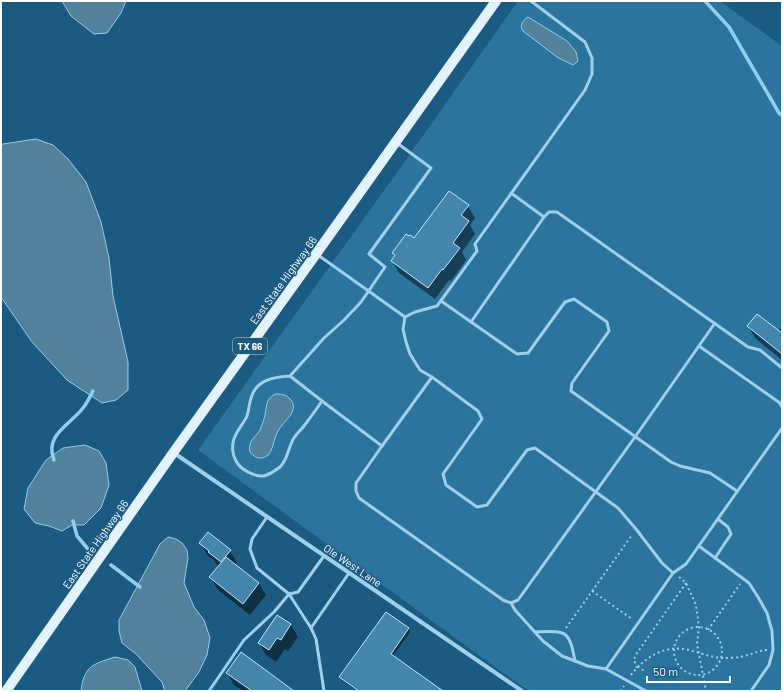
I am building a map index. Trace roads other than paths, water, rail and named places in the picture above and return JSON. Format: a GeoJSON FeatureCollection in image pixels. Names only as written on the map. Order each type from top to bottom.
{"type":"FeatureCollection","features":[{"type":"Feature","properties":{"kind":"main road","name":"East State Highway 66"},"geometry":{"type":"LineString","coordinates":[[6,691],[173,453],[496,1]]}},
{"type":"Feature","properties":{"kind":"street","name":"Ole West Lane"},"geometry":{"type":"LineString","coordinates":[[173,453],[522,691]]}},
{"type":"Feature","properties":{"kind":"lane"},"geometry":{"type":"LineString","coordinates":[[406,316],[437,306],[441,301],[477,252],[475,244],[585,90],[592,74],[592,58],[585,42],[531,1]]}},
{"type":"Feature","properties":{"kind":"lane"},"geometry":{"type":"LineString","coordinates":[[290,376],[324,338],[361,302],[385,266],[369,254],[431,168],[396,142]]}},
{"type":"Feature","properties":{"kind":"lane"},"geometry":{"type":"LineString","coordinates":[[511,193],[544,217]]}},
{"type":"Feature","properties":{"kind":"lane"},"geometry":{"type":"LineString","coordinates":[[471,322],[544,217],[549,212],[557,212],[748,347],[760,350],[782,368]]}},
{"type":"Feature","properties":{"kind":"lane"},"geometry":{"type":"LineString","coordinates":[[316,254],[406,316]]}},
{"type":"Feature","properties":{"kind":"lane"},"geometry":{"type":"LineString","coordinates":[[441,301],[518,354],[528,353],[565,302],[574,299],[607,322],[609,330],[572,383],[571,391],[670,462],[680,466],[710,473],[737,491]]}},
{"type":"Feature","properties":{"kind":"lane"},"geometry":{"type":"LineString","coordinates":[[406,316],[403,329],[406,342],[410,354],[420,370],[432,377],[478,411],[482,419],[444,474],[446,485],[477,507],[487,506],[527,450],[535,448],[618,508],[662,563],[673,572]]}},
{"type":"Feature","properties":{"kind":"lane"},"geometry":{"type":"LineString","coordinates":[[511,603],[518,600],[715,323]]}},
{"type":"Feature","properties":{"kind":"lane"},"geometry":{"type":"LineString","coordinates":[[699,346],[780,403],[782,407]]}},
{"type":"Feature","properties":{"kind":"lane"},"geometry":{"type":"LineString","coordinates":[[322,401],[305,425],[294,437],[286,458],[281,466],[272,473],[262,476],[247,472],[236,461],[233,453],[233,442],[244,423],[249,410],[251,397],[258,386],[266,380],[276,377],[290,376],[382,446]]}},
{"type":"Feature","properties":{"kind":"lane"},"geometry":{"type":"LineString","coordinates":[[432,377],[356,483],[356,491],[359,498],[503,600],[511,603],[515,610],[543,641],[562,656],[588,666],[606,669],[646,691]]}},
{"type":"Feature","properties":{"kind":"lane"},"geometry":{"type":"LineString","coordinates":[[606,669],[673,572],[686,564],[782,428]]}},
{"type":"Feature","properties":{"kind":"lane"},"geometry":{"type":"LineString","coordinates":[[267,517],[252,539],[250,549],[257,568],[289,594],[311,628],[316,639],[324,691]]}},
{"type":"Feature","properties":{"kind":"lane"},"geometry":{"type":"LineString","coordinates":[[714,558],[732,534],[728,527],[718,519]]}},
{"type":"Feature","properties":{"kind":"lane"},"geometry":{"type":"LineString","coordinates":[[698,546],[744,578],[749,583],[767,613],[772,631],[773,650],[769,665],[751,691]]}},
{"type":"Feature","properties":{"kind":"lane"},"geometry":{"type":"LineString","coordinates":[[209,691],[244,640],[274,612],[289,594],[298,592],[324,556]]}},
{"type":"Feature","properties":{"kind":"lane"},"geometry":{"type":"LineString","coordinates":[[311,628],[349,573]]}},
{"type":"Feature","properties":{"kind":"lane"},"geometry":{"type":"LineString","coordinates":[[535,632],[563,632],[568,636],[576,661]]}},
{"type":"Feature","properties":{"kind":"waterway"},"geometry":{"type":"LineString","coordinates":[[705,1],[729,27],[779,113],[782,115]]}},
{"type":"Feature","properties":{"kind":"waterway"},"geometry":{"type":"LineString","coordinates":[[54,460],[52,444],[55,437],[83,408],[93,391]]}},
{"type":"Feature","properties":{"kind":"waterway"},"geometry":{"type":"LineString","coordinates":[[73,521],[77,536],[88,549]]}},
{"type":"Feature","properties":{"kind":"waterway"},"geometry":{"type":"LineString","coordinates":[[111,565],[140,587]]}}]}
